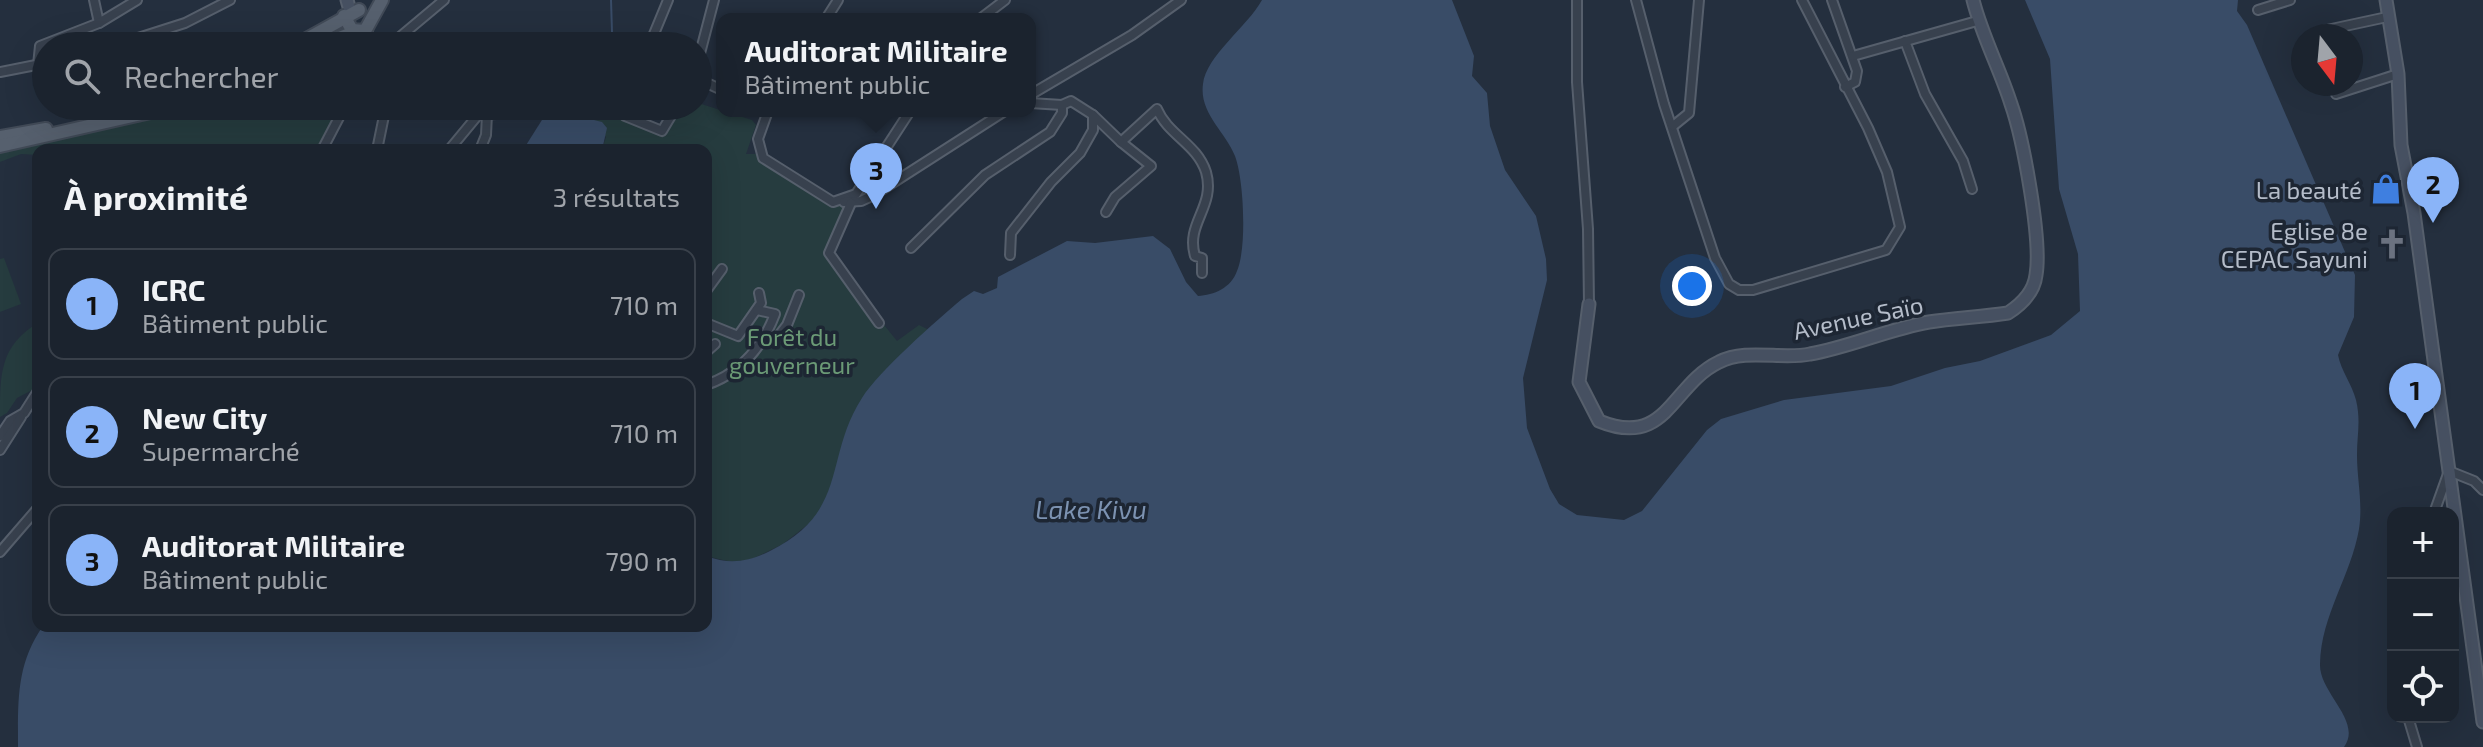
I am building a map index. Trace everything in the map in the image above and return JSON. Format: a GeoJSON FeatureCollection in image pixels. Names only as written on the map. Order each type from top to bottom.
{"type":"FeatureCollection","features":[{"type":"Feature","properties":{"kind":"main road"},"geometry":{"type":"LineString","coordinates":[[362,32],[382,0]]}},
{"type":"Feature","properties":{"kind":"main road"},"geometry":{"type":"LineString","coordinates":[[355,8],[362,32]]}},
{"type":"Feature","properties":{"kind":"main road"},"geometry":{"type":"LineString","coordinates":[[355,8],[362,32]]}},
{"type":"Feature","properties":{"kind":"main road"},"geometry":{"type":"LineString","coordinates":[[316,32],[355,8]]}},
{"type":"Feature","properties":{"kind":"main road"},"geometry":{"type":"LineString","coordinates":[[1,141],[88,120]]}},
{"type":"Feature","properties":{"kind":"main road"},"geometry":{"type":"LineString","coordinates":[[1,141],[107,120]]}},
{"type":"Feature","properties":{"kind":"street"},"geometry":{"type":"LineString","coordinates":[[94,0],[99,23]]}},
{"type":"Feature","properties":{"kind":"street"},"geometry":{"type":"LineString","coordinates":[[76,32],[99,23],[137,0]]}},
{"type":"Feature","properties":{"kind":"street"},"geometry":{"type":"LineString","coordinates":[[157,32],[185,23],[230,0]]}},
{"type":"Feature","properties":{"kind":"street"},"geometry":{"type":"LineString","coordinates":[[347,0],[355,8]]}},
{"type":"Feature","properties":{"kind":"street"},"geometry":{"type":"LineString","coordinates":[[406,32],[444,0]]}},
{"type":"Feature","properties":{"kind":"street"},"geometry":{"type":"LineString","coordinates":[[655,32],[668,0]]}},
{"type":"Feature","properties":{"kind":"street"},"geometry":{"type":"LineString","coordinates":[[706,32],[714,0]]}},
{"type":"Feature","properties":{"kind":"street"},"geometry":{"type":"LineString","coordinates":[[988,13],[1005,0]]}},
{"type":"Feature","properties":{"kind":"street"},"geometry":{"type":"LineString","coordinates":[[1036,91],[1142,29],[1181,0]]}},
{"type":"Feature","properties":{"kind":"street","name":"Avenue Saïo"},"geometry":{"type":"LineString","coordinates":[[1577,0],[1577,82],[1588,229],[1589,304],[1579,382],[1599,421],[1630,430],[1651,424],[1662,416],[1701,372],[1723,360],[1808,355],[1929,322],[2008,313],[2018,307],[2034,285],[2037,273],[2033,224],[2013,107],[1977,21],[1973,0]]}},
{"type":"Feature","properties":{"kind":"street"},"geometry":{"type":"LineString","coordinates":[[1636,0],[1721,272],[1729,284],[1739,290],[1753,290],[1886,250],[1896,240],[1900,227],[1887,172],[1802,0]]}},
{"type":"Feature","properties":{"kind":"street"},"geometry":{"type":"LineString","coordinates":[[1673,126],[1689,113],[1699,0]]}},
{"type":"Feature","properties":{"kind":"street"},"geometry":{"type":"LineString","coordinates":[[1832,0],[1853,56],[1857,77],[1845,87]]}},
{"type":"Feature","properties":{"kind":"street"},"geometry":{"type":"LineString","coordinates":[[2258,10],[2290,0]]}},
{"type":"Feature","properties":{"kind":"street"},"geometry":{"type":"LineString","coordinates":[[2386,0],[2398,74],[2401,145],[2453,507]]}},
{"type":"Feature","properties":{"kind":"street"},"geometry":{"type":"LineString","coordinates":[[2354,24],[2387,17]]}},
{"type":"Feature","properties":{"kind":"street"},"geometry":{"type":"LineString","coordinates":[[1853,56],[1977,21]]}},
{"type":"Feature","properties":{"kind":"street"},"geometry":{"type":"LineString","coordinates":[[1905,41],[1937,119],[1963,161],[1972,189]]}},
{"type":"Feature","properties":{"kind":"street"},"geometry":{"type":"LineString","coordinates":[[0,72],[32,66]]}},
{"type":"Feature","properties":{"kind":"street"},"geometry":{"type":"LineString","coordinates":[[2363,85],[2398,74]]}},
{"type":"Feature","properties":{"kind":"street"},"geometry":{"type":"LineString","coordinates":[[1036,103],[1062,105],[1071,101],[1093,115],[1151,166],[1115,197],[1106,212]]}},
{"type":"Feature","properties":{"kind":"street"},"geometry":{"type":"LineString","coordinates":[[911,248],[985,175],[1050,132],[1062,113],[1062,105]]}},
{"type":"Feature","properties":{"kind":"street"},"geometry":{"type":"LineString","coordinates":[[1121,142],[1157,109],[1168,129],[1198,156],[1206,172],[1209,196],[1192,235],[1195,256],[1202,258],[1202,273]]}},
{"type":"Feature","properties":{"kind":"street"},"geometry":{"type":"LineString","coordinates":[[1010,255],[1011,233],[1085,145],[1093,130],[1093,115]]}},
{"type":"Feature","properties":{"kind":"street"},"geometry":{"type":"LineString","coordinates":[[766,117],[758,139],[763,158],[833,202],[874,195],[996,117]]}},
{"type":"Feature","properties":{"kind":"street"},"geometry":{"type":"LineString","coordinates":[[879,323],[829,253],[846,202],[856,194],[906,117]]}},
{"type":"Feature","properties":{"kind":"street"},"geometry":{"type":"LineString","coordinates":[[325,144],[338,120]]}},
{"type":"Feature","properties":{"kind":"street"},"geometry":{"type":"LineString","coordinates":[[378,144],[383,120]]}},
{"type":"Feature","properties":{"kind":"street"},"geometry":{"type":"LineString","coordinates":[[454,144],[474,120]]}},
{"type":"Feature","properties":{"kind":"street"},"geometry":{"type":"LineString","coordinates":[[482,144],[487,120]]}},
{"type":"Feature","properties":{"kind":"street"},"geometry":{"type":"LineString","coordinates":[[635,120],[662,131],[669,120]]}},
{"type":"Feature","properties":{"kind":"street"},"geometry":{"type":"LineString","coordinates":[[712,283],[722,269]]}},
{"type":"Feature","properties":{"kind":"street"},"geometry":{"type":"LineString","coordinates":[[712,325],[738,336],[757,310],[759,293]]}},
{"type":"Feature","properties":{"kind":"street"},"geometry":{"type":"LineString","coordinates":[[767,335],[777,338],[787,325],[799,295]]}},
{"type":"Feature","properties":{"kind":"street"},"geometry":{"type":"LineString","coordinates":[[712,382],[736,372],[767,335],[775,314],[757,310]]}},
{"type":"Feature","properties":{"kind":"street"},"geometry":{"type":"LineString","coordinates":[[712,347],[715,344]]}},
{"type":"Feature","properties":{"kind":"street"},"geometry":{"type":"LineString","coordinates":[[0,450],[32,400]]}},
{"type":"Feature","properties":{"kind":"street"},"geometry":{"type":"LineString","coordinates":[[0,425],[24,413]]}},
{"type":"Feature","properties":{"kind":"street"},"geometry":{"type":"LineString","coordinates":[[0,436],[10,421]]}},
{"type":"Feature","properties":{"kind":"street"},"geometry":{"type":"LineString","coordinates":[[2449,471],[2474,481],[2483,490]]}},
{"type":"Feature","properties":{"kind":"street"},"geometry":{"type":"LineString","coordinates":[[2436,507],[2449,471]]}},
{"type":"Feature","properties":{"kind":"street"},"geometry":{"type":"LineString","coordinates":[[0,552],[32,515]]}},
{"type":"Feature","properties":{"kind":"street"},"geometry":{"type":"LineString","coordinates":[[2459,554],[2483,722]]}},
{"type":"Feature","properties":{"kind":"street"},"geometry":{"type":"LineString","coordinates":[[2410,723],[2417,747]]}},
{"type":"Feature","properties":{"kind":"green space","name":"Forêt du gouverneur"},"geometry":{"type":"Polygon","coordinates":[[[712,107],[716,109],[716,117],[752,120],[756,125],[746,154],[767,154],[794,179],[816,191],[851,203],[830,247],[847,279],[897,341],[919,325],[929,330],[870,388],[851,422],[826,503],[811,522],[783,544],[736,563],[712,557],[712,144],[604,144],[606,137],[587,120],[635,120],[667,132],[675,120],[712,120],[712,107]]]}},
{"type":"Feature","properties":{"kind":"green space"},"geometry":{"type":"Polygon","coordinates":[[[113,120],[333,120],[321,144],[32,144],[32,155],[21,154],[0,162],[0,145],[113,120]]]}},
{"type":"Feature","properties":{"kind":"green space"},"geometry":{"type":"Polygon","coordinates":[[[4,258],[21,304],[0,312],[0,259],[4,258]]]}},
{"type":"Feature","properties":{"kind":"green space"},"geometry":{"type":"Polygon","coordinates":[[[32,327],[32,390],[17,398],[7,413],[0,417],[5,362],[9,351],[32,327]]]}},
{"type":"Feature","properties":{"kind":"water","name":"Lake Kivu"},"geometry":{"type":"Polygon","coordinates":[[[1262,0],[1452,0],[1474,56],[1472,76],[1487,93],[1490,126],[1505,170],[1536,216],[1546,259],[1547,280],[1523,378],[1527,428],[1550,489],[1559,504],[1577,515],[1624,520],[1642,511],[1707,430],[1721,419],[1784,400],[1891,386],[1945,368],[1980,361],[2051,335],[2080,311],[2078,254],[2059,189],[2050,59],[2025,0],[2238,0],[2237,11],[2247,25],[2355,275],[2354,317],[2338,355],[2354,394],[2359,421],[2360,519],[2350,563],[2325,629],[2320,664],[2326,686],[2348,727],[2344,747],[18,747],[20,684],[28,655],[39,632],[712,632],[712,558],[739,561],[754,558],[795,535],[813,519],[824,501],[850,420],[862,398],[909,347],[962,299],[974,291],[983,294],[997,288],[998,277],[1067,241],[1095,243],[1153,236],[1170,249],[1186,282],[1198,296],[1216,292],[1231,282],[1237,271],[1242,247],[1241,181],[1231,147],[1205,104],[1203,84],[1211,63],[1262,0]]]}},
{"type":"Feature","properties":{"kind":"water"},"geometry":{"type":"Polygon","coordinates":[[[542,120],[594,120],[602,122],[607,128],[603,144],[527,144],[542,120]]]}},
{"type":"Feature","properties":{"kind":"waterway"},"geometry":{"type":"LineString","coordinates":[[611,0],[612,32]]}},
{"type":"Feature","properties":{"kind":"place","name":"La beauté"},"geometry":{"type":"Point","coordinates":[2386,189]}},
{"type":"Feature","properties":{"kind":"place","name":"Auditorat Militaire"},"geometry":{"type":"Point","coordinates":[876,209]}},
{"type":"Feature","properties":{"kind":"place","name":"New City"},"geometry":{"type":"Point","coordinates":[2433,223]}},
{"type":"Feature","properties":{"kind":"place","name":"Eglise 8e CEPAC Sayuni"},"geometry":{"type":"Point","coordinates":[2392,244]}},
{"type":"Feature","properties":{"kind":"place","name":"ICRC"},"geometry":{"type":"Point","coordinates":[2415,429]}}]}
